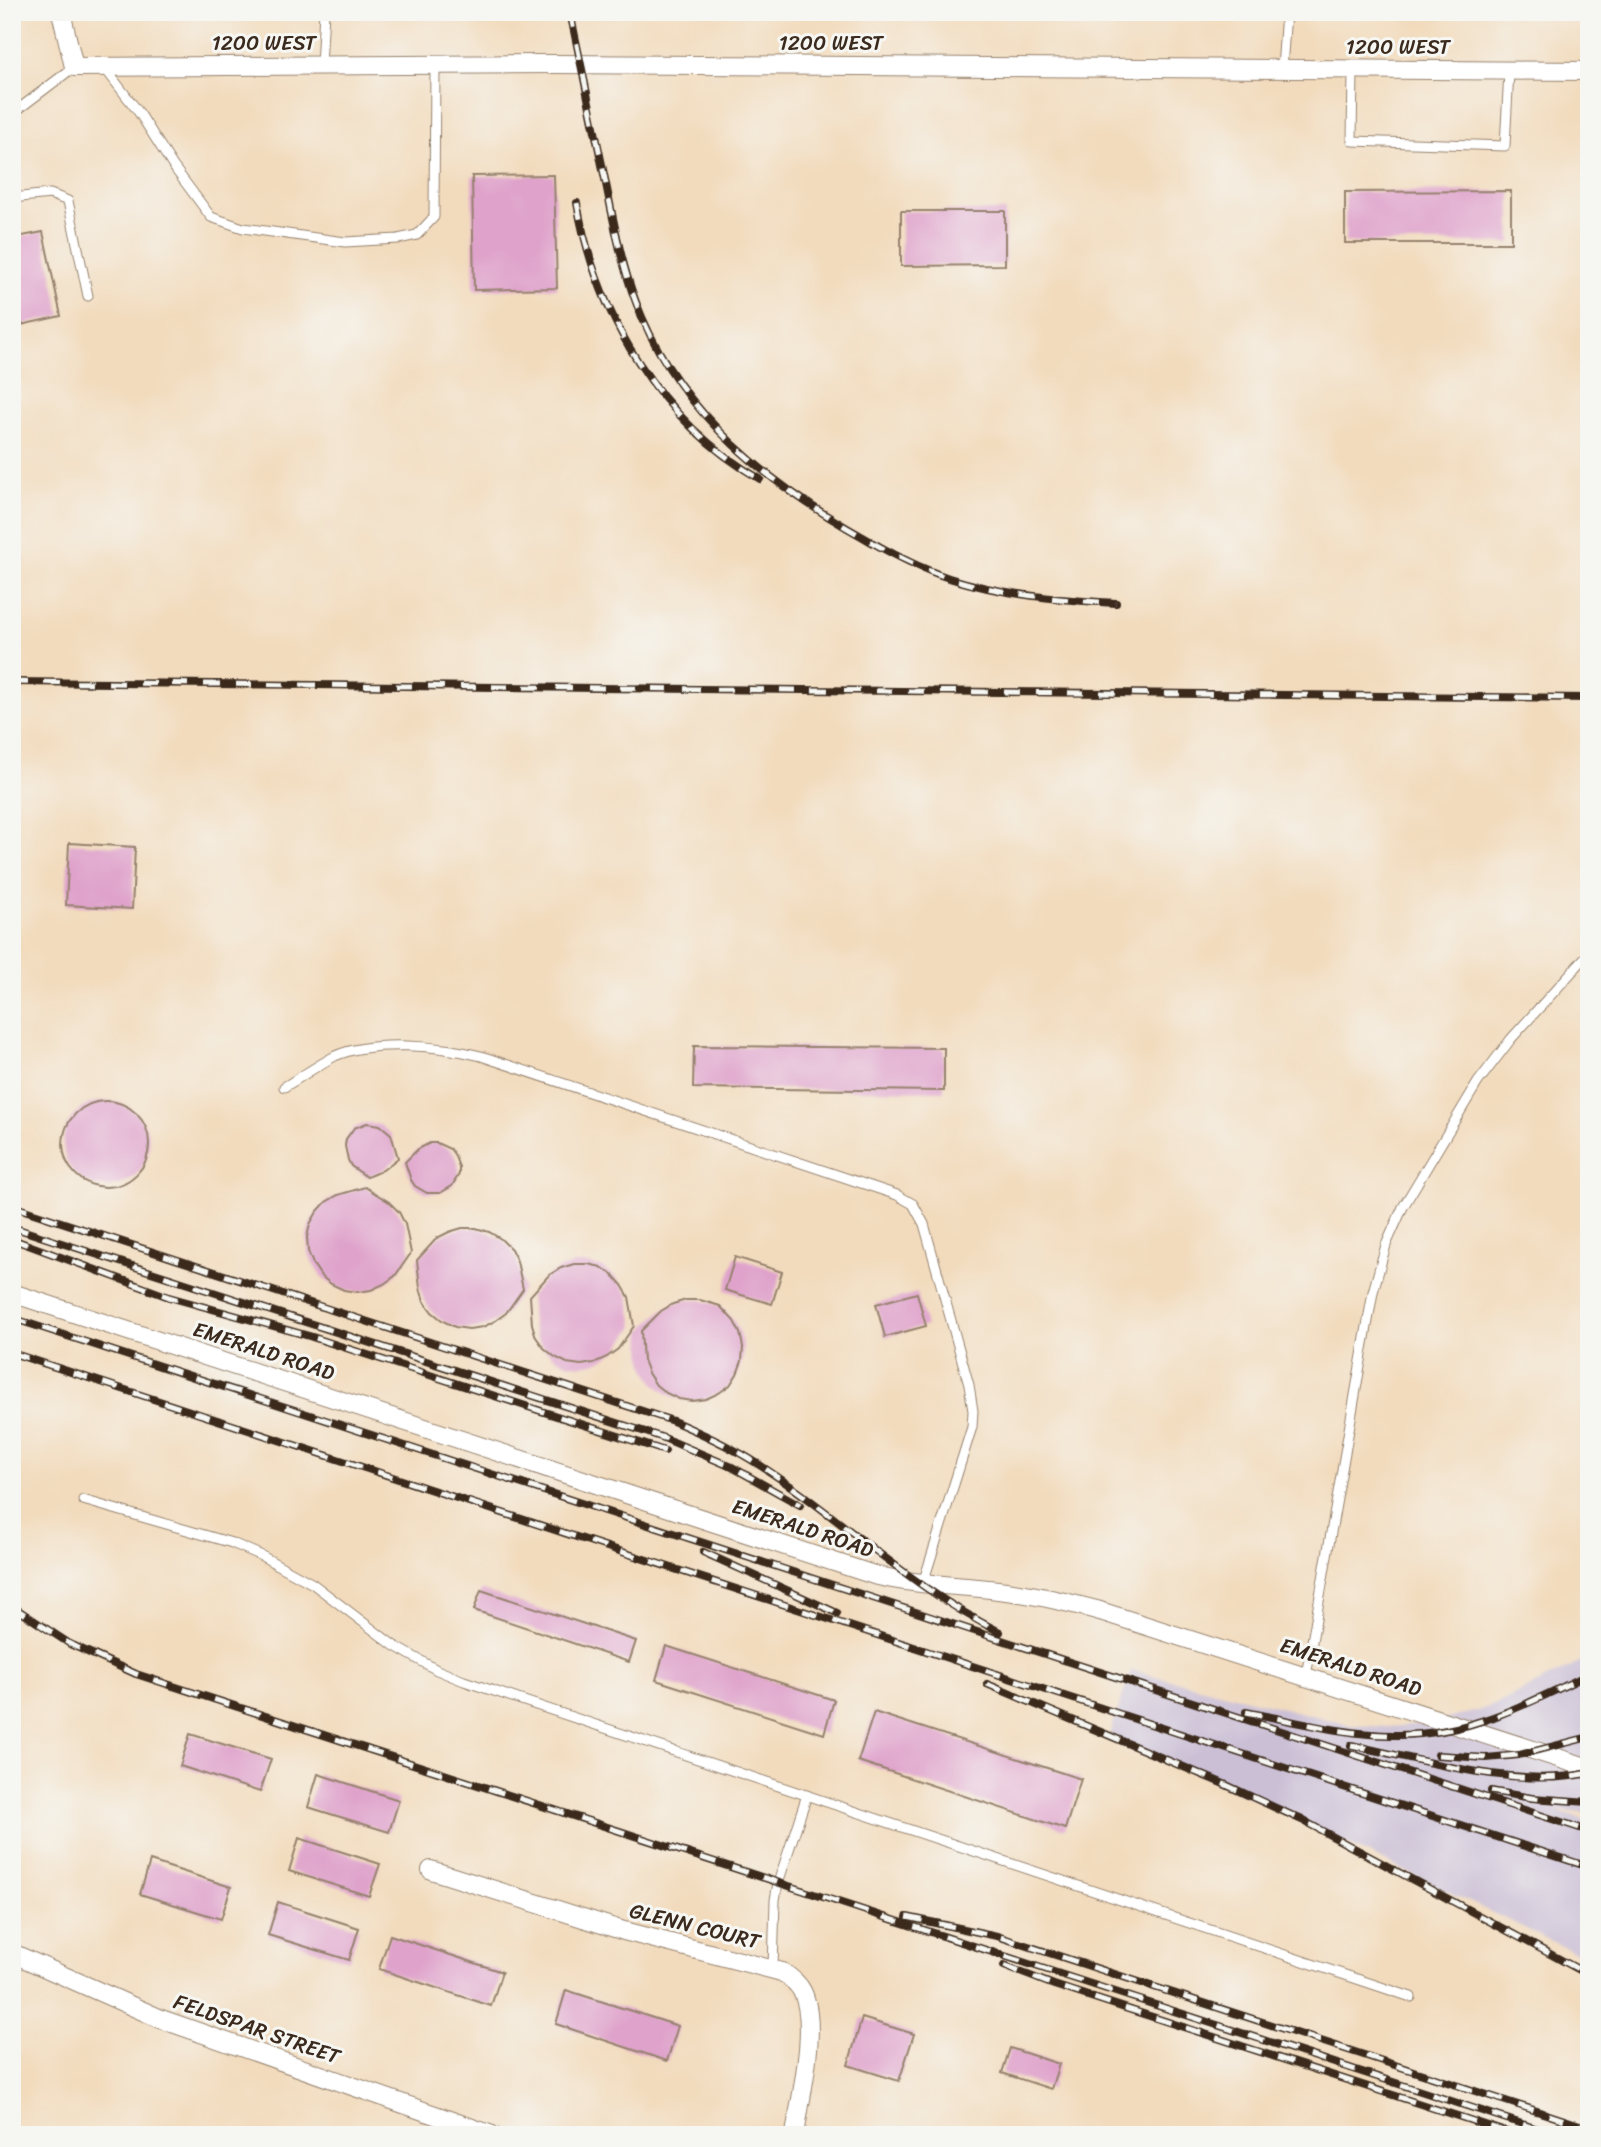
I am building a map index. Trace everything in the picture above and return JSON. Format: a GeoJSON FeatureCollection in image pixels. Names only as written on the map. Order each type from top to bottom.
{"type":"FeatureCollection","features":[{"type":"Feature","properties":{"kind":"street"},"geometry":{"type":"LineString","coordinates":[[61,12],[74,67]]}},
{"type":"Feature","properties":{"kind":"street","name":"1200 WEST"},"geometry":{"type":"LineString","coordinates":[[74,67],[554,64],[1589,71]]}},
{"type":"Feature","properties":{"kind":"street","name":"EMERALD ROAD"},"geometry":{"type":"LineString","coordinates":[[12,1293],[874,1575],[922,1585],[1000,1591],[1072,1603],[1589,1768]]}},
{"type":"Feature","properties":{"kind":"street","name":"GLENN COURT"},"geometry":{"type":"LineString","coordinates":[[431,1870],[624,1931],[773,1969],[794,1980],[802,1991],[809,2039],[794,2135]]}},
{"type":"Feature","properties":{"kind":"street","name":"FELDSPAR STREET"},"geometry":{"type":"LineString","coordinates":[[12,1953],[161,2019],[492,2135]]}},
{"type":"Feature","properties":{"kind":"lane"},"geometry":{"type":"LineString","coordinates":[[321,65],[324,12]]}},
{"type":"Feature","properties":{"kind":"lane"},"geometry":{"type":"LineString","coordinates":[[1282,69],[1286,12]]}},
{"type":"Feature","properties":{"kind":"lane"},"geometry":{"type":"LineString","coordinates":[[104,66],[211,217],[243,229],[345,242],[398,239],[417,235],[434,217],[435,65]]}},
{"type":"Feature","properties":{"kind":"lane"},"geometry":{"type":"LineString","coordinates":[[12,114],[74,67]]}},
{"type":"Feature","properties":{"kind":"lane"},"geometry":{"type":"LineString","coordinates":[[1353,70],[1352,141],[1504,146],[1508,71]]}},
{"type":"Feature","properties":{"kind":"lane"},"geometry":{"type":"LineString","coordinates":[[12,198],[50,194],[68,201],[89,296]]}},
{"type":"Feature","properties":{"kind":"lane"},"geometry":{"type":"LineString","coordinates":[[1307,1676],[1373,1292],[1386,1245],[1403,1206],[1478,1082],[1511,1039],[1589,953]]}},
{"type":"Feature","properties":{"kind":"lane"},"geometry":{"type":"LineString","coordinates":[[284,1087],[334,1057],[359,1049],[414,1046],[457,1050],[906,1198],[922,1217],[966,1376],[973,1411],[968,1443],[922,1585]]}},
{"type":"Feature","properties":{"kind":"lane"},"geometry":{"type":"LineString","coordinates":[[83,1500],[232,1543],[260,1555],[313,1584],[393,1646],[464,1681],[1411,1997]]}},
{"type":"Feature","properties":{"kind":"lane"},"geometry":{"type":"LineString","coordinates":[[773,1969],[778,1883],[807,1795]]}},
{"type":"Feature","properties":{"kind":"shaded area"},"geometry":{"type":"Polygon","coordinates":[[[1589,1658],[1589,1814],[1553,1810],[1589,1822],[1589,1959],[1203,1776],[1108,1741],[1131,1670],[1351,1725],[1389,1727],[1432,1723],[1477,1711],[1497,1704],[1589,1658]]]}},
{"type":"Feature","properties":{"kind":"building"},"geometry":{"type":"Polygon","coordinates":[[[554,175],[557,288],[474,290],[472,176],[554,175]]]}},
{"type":"Feature","properties":{"kind":"building"},"geometry":{"type":"Polygon","coordinates":[[[1511,191],[1511,243],[1345,243],[1345,192],[1511,191]]]}},
{"type":"Feature","properties":{"kind":"building"},"geometry":{"type":"Polygon","coordinates":[[[901,211],[1005,211],[1005,265],[901,266],[901,211]]]}},
{"type":"Feature","properties":{"kind":"building"},"geometry":{"type":"Polygon","coordinates":[[[43,232],[61,316],[12,327],[12,238],[43,232]]]}},
{"type":"Feature","properties":{"kind":"building"},"geometry":{"type":"Polygon","coordinates":[[[69,843],[135,847],[132,909],[66,905],[69,843]]]}},
{"type":"Feature","properties":{"kind":"building"},"geometry":{"type":"Polygon","coordinates":[[[694,1046],[944,1048],[944,1091],[693,1088],[694,1046]]]}},
{"type":"Feature","properties":{"kind":"building"},"geometry":{"type":"Polygon","coordinates":[[[106,1101],[122,1105],[136,1114],[145,1128],[149,1144],[145,1160],[136,1174],[122,1183],[106,1187],[90,1183],[76,1174],[67,1160],[63,1144],[67,1128],[76,1114],[90,1105],[106,1101]]]}},
{"type":"Feature","properties":{"kind":"building"},"geometry":{"type":"Polygon","coordinates":[[[367,1123],[380,1125],[391,1134],[398,1158],[383,1170],[367,1177],[351,1166],[345,1146],[346,1139],[354,1128],[367,1123]]]}},
{"type":"Feature","properties":{"kind":"building"},"geometry":{"type":"Polygon","coordinates":[[[430,1143],[450,1149],[459,1167],[459,1174],[452,1186],[440,1193],[427,1193],[415,1186],[405,1162],[418,1149],[430,1143]]]}},
{"type":"Feature","properties":{"kind":"building"},"geometry":{"type":"Polygon","coordinates":[[[365,1187],[389,1202],[399,1212],[405,1224],[411,1253],[395,1276],[384,1284],[357,1292],[344,1290],[321,1276],[308,1251],[307,1237],[310,1224],[326,1202],[338,1195],[365,1187]]]}},
{"type":"Feature","properties":{"kind":"building"},"geometry":{"type":"Polygon","coordinates":[[[462,1228],[489,1232],[511,1249],[517,1261],[523,1289],[506,1313],[483,1327],[469,1329],[455,1327],[432,1312],[424,1301],[420,1288],[417,1260],[437,1238],[462,1228]]]}},
{"type":"Feature","properties":{"kind":"building"},"geometry":{"type":"Polygon","coordinates":[[[735,1257],[782,1272],[772,1304],[725,1290],[735,1257]]]}},
{"type":"Feature","properties":{"kind":"building"},"geometry":{"type":"Polygon","coordinates":[[[574,1264],[601,1267],[613,1275],[629,1297],[634,1326],[618,1349],[594,1363],[581,1365],[567,1363],[544,1348],[536,1337],[532,1324],[530,1296],[549,1275],[574,1264]]]}},
{"type":"Feature","properties":{"kind":"building"},"geometry":{"type":"Polygon","coordinates":[[[917,1293],[926,1326],[885,1337],[876,1304],[917,1293]]]}},
{"type":"Feature","properties":{"kind":"building"},"geometry":{"type":"Polygon","coordinates":[[[686,1300],[700,1300],[720,1306],[734,1321],[743,1347],[742,1361],[730,1385],[706,1399],[692,1401],[679,1399],[656,1385],[643,1360],[641,1331],[661,1311],[686,1300]]]}},
{"type":"Feature","properties":{"kind":"building"},"geometry":{"type":"Polygon","coordinates":[[[481,1590],[636,1641],[629,1662],[474,1610],[481,1590]]]}},
{"type":"Feature","properties":{"kind":"building"},"geometry":{"type":"Polygon","coordinates":[[[666,1646],[834,1700],[824,1734],[656,1680],[666,1646]]]}},
{"type":"Feature","properties":{"kind":"building"},"geometry":{"type":"Polygon","coordinates":[[[874,1712],[1081,1779],[1065,1829],[858,1761],[874,1712]]]}},
{"type":"Feature","properties":{"kind":"building"},"geometry":{"type":"Polygon","coordinates":[[[190,1734],[271,1759],[260,1792],[180,1766],[190,1734]]]}},
{"type":"Feature","properties":{"kind":"building"},"geometry":{"type":"Polygon","coordinates":[[[318,1774],[399,1800],[389,1832],[308,1807],[318,1774]]]}},
{"type":"Feature","properties":{"kind":"building"},"geometry":{"type":"Polygon","coordinates":[[[299,1838],[380,1864],[369,1896],[289,1871],[299,1838]]]}},
{"type":"Feature","properties":{"kind":"building"},"geometry":{"type":"Polygon","coordinates":[[[150,1861],[231,1887],[221,1919],[140,1894],[150,1861]]]}},
{"type":"Feature","properties":{"kind":"building"},"geometry":{"type":"Polygon","coordinates":[[[278,1902],[359,1928],[349,1960],[268,1935],[278,1902]]]}},
{"type":"Feature","properties":{"kind":"building"},"geometry":{"type":"Polygon","coordinates":[[[390,1935],[502,1972],[491,2006],[379,1969],[390,1935]]]}},
{"type":"Feature","properties":{"kind":"building"},"geometry":{"type":"Polygon","coordinates":[[[566,1990],[678,2026],[667,2061],[556,2024],[566,1990]]]}},
{"type":"Feature","properties":{"kind":"building"},"geometry":{"type":"Polygon","coordinates":[[[862,2018],[914,2034],[899,2081],[848,2065],[862,2018]]]}},
{"type":"Feature","properties":{"kind":"building"},"geometry":{"type":"Polygon","coordinates":[[[1010,2048],[1059,2064],[1051,2089],[1002,2073],[1010,2048]]]}},
{"type":"Feature","properties":{"kind":"railway"},"geometry":{"type":"LineString","coordinates":[[570,12],[616,234],[630,284],[642,317],[660,353],[681,386],[706,416],[733,445],[795,495],[863,537],[916,565],[949,578],[1011,593],[1116,603]]}},
{"type":"Feature","properties":{"kind":"railway"},"geometry":{"type":"LineString","coordinates":[[577,203],[586,245],[600,286],[617,325],[638,362],[663,396],[692,427],[724,455],[760,479]]}},
{"type":"Feature","properties":{"kind":"railway"},"geometry":{"type":"LineString","coordinates":[[12,682],[1589,698]]}},
{"type":"Feature","properties":{"kind":"railway"},"geometry":{"type":"LineString","coordinates":[[12,1206],[683,1425],[750,1459],[934,1593],[1000,1632]]}},
{"type":"Feature","properties":{"kind":"railway"},"geometry":{"type":"LineString","coordinates":[[12,1227],[664,1438],[732,1467],[800,1505]]}},
{"type":"Feature","properties":{"kind":"railway"},"geometry":{"type":"LineString","coordinates":[[12,1239],[169,1297],[309,1336],[665,1451]]}},
{"type":"Feature","properties":{"kind":"railway"},"geometry":{"type":"LineString","coordinates":[[12,1318],[1589,1831]]}},
{"type":"Feature","properties":{"kind":"railway"},"geometry":{"type":"LineString","coordinates":[[12,1353],[1589,1867]]}},
{"type":"Feature","properties":{"kind":"railway"},"geometry":{"type":"LineString","coordinates":[[703,1552],[837,1613]]}},
{"type":"Feature","properties":{"kind":"railway"},"geometry":{"type":"LineString","coordinates":[[12,1606],[70,1644],[136,1674],[1556,2135]]}},
{"type":"Feature","properties":{"kind":"railway"},"geometry":{"type":"LineString","coordinates":[[1246,1712],[1360,1733],[1424,1734],[1449,1730],[1497,1716],[1589,1674]]}},
{"type":"Feature","properties":{"kind":"railway"},"geometry":{"type":"LineString","coordinates":[[987,1684],[1224,1784],[1302,1820],[1589,1975]]}},
{"type":"Feature","properties":{"kind":"railway"},"geometry":{"type":"LineString","coordinates":[[1438,1755],[1486,1758],[1519,1755],[1589,1737]]}},
{"type":"Feature","properties":{"kind":"railway"},"geometry":{"type":"LineString","coordinates":[[1351,1745],[1439,1765],[1500,1775],[1561,1777],[1589,1773]]}},
{"type":"Feature","properties":{"kind":"railway"},"geometry":{"type":"LineString","coordinates":[[1491,1791],[1532,1798],[1589,1802]]}},
{"type":"Feature","properties":{"kind":"railway"},"geometry":{"type":"LineString","coordinates":[[907,1917],[997,1936],[1589,2128]]}},
{"type":"Feature","properties":{"kind":"railway"},"geometry":{"type":"LineString","coordinates":[[1004,1966],[1054,1985],[1516,2135]]}}]}
